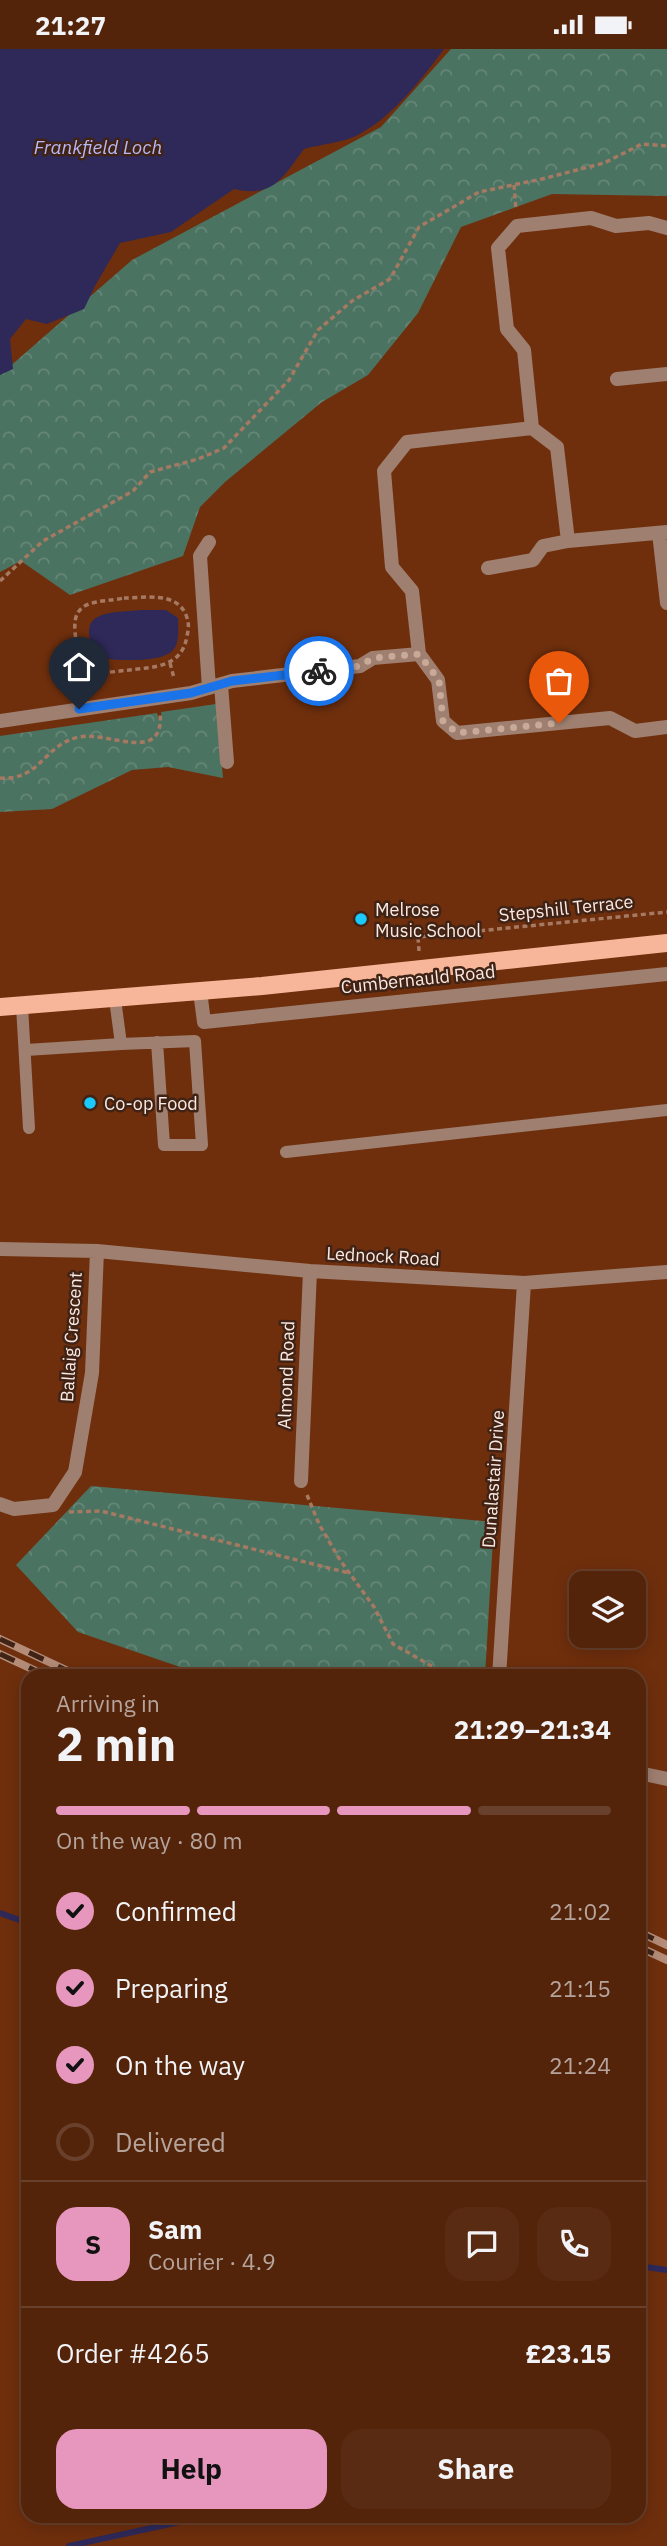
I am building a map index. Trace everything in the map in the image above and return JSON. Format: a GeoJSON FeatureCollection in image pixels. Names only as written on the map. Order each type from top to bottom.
{"type":"FeatureCollection","features":[{"type":"Feature","properties":{"kind":"main road","name":"Cumbernauld Road"},"geometry":{"type":"LineString","coordinates":[[0,1007],[115,999],[420,970],[667,943]]}},
{"type":"Feature","properties":{"kind":"street"},"geometry":{"type":"LineString","coordinates":[[531,429],[524,350],[507,329],[498,248],[517,226],[591,218],[616,226],[649,223],[667,228]]}},
{"type":"Feature","properties":{"kind":"street"},"geometry":{"type":"LineString","coordinates":[[617,379],[667,374]]}},
{"type":"Feature","properties":{"kind":"street"},"geometry":{"type":"LineString","coordinates":[[568,541],[557,447],[531,429],[407,442],[384,471],[392,566],[412,591],[419,654],[439,680],[443,721],[457,733],[610,718],[635,731],[667,727]]}},
{"type":"Feature","properties":{"kind":"street"},"geometry":{"type":"LineString","coordinates":[[488,568],[533,560],[543,546],[568,541],[663,533],[667,603]]}},
{"type":"Feature","properties":{"kind":"street"},"geometry":{"type":"LineString","coordinates":[[209,542],[200,557],[215,686],[228,762]]}},
{"type":"Feature","properties":{"kind":"street"},"geometry":{"type":"LineString","coordinates":[[0,721],[158,697],[232,681],[360,666],[373,658],[419,654]]}},
{"type":"Feature","properties":{"kind":"street","name":"Cumbernauld Road"},"geometry":{"type":"LineString","coordinates":[[200,991],[204,1023],[667,974]]}},
{"type":"Feature","properties":{"kind":"street","name":"Ballaig Crescent"},"geometry":{"type":"LineString","coordinates":[[0,1249],[97,1251],[92,1373],[75,1472],[53,1505]]}},
{"type":"Feature","properties":{"kind":"street","name":"Lednock Road"},"geometry":{"type":"LineString","coordinates":[[97,1251],[310,1271],[524,1283],[667,1272]]}},
{"type":"Feature","properties":{"kind":"street","name":"Almond Road"},"geometry":{"type":"LineString","coordinates":[[301,1481],[310,1271]]}},
{"type":"Feature","properties":{"kind":"street","name":"Dunalastair Drive"},"geometry":{"type":"LineString","coordinates":[[500,1669],[524,1283]]}},
{"type":"Feature","properties":{"kind":"street"},"geometry":{"type":"LineString","coordinates":[[0,1504],[14,1509],[53,1505]]}},
{"type":"Feature","properties":{"kind":"street"},"geometry":{"type":"LineString","coordinates":[[646,1774],[667,1779]]}},
{"type":"Feature","properties":{"kind":"lane"},"geometry":{"type":"LineString","coordinates":[[115,999],[121,1044]]}},
{"type":"Feature","properties":{"kind":"lane"},"geometry":{"type":"LineString","coordinates":[[23,1006],[29,1128]]}},
{"type":"Feature","properties":{"kind":"lane"},"geometry":{"type":"LineString","coordinates":[[26,1050],[157,1042],[195,1041],[202,1145],[164,1146],[157,1042]]}},
{"type":"Feature","properties":{"kind":"lane"},"geometry":{"type":"LineString","coordinates":[[286,1152],[667,1110]]}},
{"type":"Feature","properties":{"kind":"path"},"geometry":{"type":"LineString","coordinates":[[0,581],[43,541],[132,491],[150,472],[198,459],[224,448],[289,380],[318,330],[352,301],[390,279],[419,227],[479,192],[604,163],[642,144],[667,146]]}},
{"type":"Feature","properties":{"kind":"path"},"geometry":{"type":"LineString","coordinates":[[514,185],[517,226]]}},
{"type":"Feature","properties":{"kind":"path"},"geometry":{"type":"LineString","coordinates":[[124,598],[167,598],[176,602],[184,610],[190,624],[186,644],[178,657],[159,667],[102,672],[93,669],[77,649],[74,618],[76,612],[82,606],[124,598]]}},
{"type":"Feature","properties":{"kind":"path"},"geometry":{"type":"LineString","coordinates":[[0,778],[14,779],[27,775],[62,743],[79,737],[96,736],[139,743],[151,741],[156,736],[160,720],[158,697]]}},
{"type":"Feature","properties":{"kind":"path","name":"Stepshill Terrace"},"geometry":{"type":"LineString","coordinates":[[420,970],[418,937],[667,912]]}},
{"type":"Feature","properties":{"kind":"path"},"geometry":{"type":"LineString","coordinates":[[301,1481],[319,1524],[374,1607],[393,1644],[437,1669]]}},
{"type":"Feature","properties":{"kind":"path"},"geometry":{"type":"LineString","coordinates":[[53,1505],[71,1513],[101,1511],[349,1573]]}},
{"type":"Feature","properties":{"kind":"green space"},"geometry":{"type":"Polygon","coordinates":[[[451,49],[667,49],[667,196],[552,194],[461,227],[418,313],[368,375],[322,402],[225,482],[200,507],[183,556],[70,595],[21,561],[0,572],[0,375],[132,260],[381,127],[451,49]]]}},
{"type":"Feature","properties":{"kind":"green space"},"geometry":{"type":"Polygon","coordinates":[[[216,704],[223,778],[168,767],[132,770],[52,809],[0,812],[0,736],[157,713],[159,720],[162,719],[161,712],[216,704]]]}},
{"type":"Feature","properties":{"kind":"green space"},"geometry":{"type":"Polygon","coordinates":[[[91,1486],[494,1522],[485,1669],[184,1669],[78,1632],[16,1565],[91,1486]]]}},
{"type":"Feature","properties":{"kind":"water","name":"Frankfield Loch"},"geometry":{"type":"Polygon","coordinates":[[[0,49],[444,49],[394,109],[369,128],[351,138],[304,149],[283,177],[268,188],[259,191],[234,189],[171,232],[120,243],[84,309],[47,324],[26,319],[10,339],[13,369],[0,375],[0,49]]]}},
{"type":"Feature","properties":{"kind":"water"},"geometry":{"type":"Polygon","coordinates":[[[166,610],[178,618],[178,639],[173,650],[148,659],[97,658],[91,643],[91,623],[105,614],[166,610]]]}},
{"type":"Feature","properties":{"kind":"waterway"},"geometry":{"type":"LineString","coordinates":[[0,1913],[21,1920]]}},
{"type":"Feature","properties":{"kind":"waterway"},"geometry":{"type":"LineString","coordinates":[[646,2267],[667,2270]]}},
{"type":"Feature","properties":{"kind":"waterway"},"geometry":{"type":"LineString","coordinates":[[69,2546],[174,2523]]}},
{"type":"Feature","properties":{"kind":"railway"},"geometry":{"type":"LineString","coordinates":[[0,1639],[64,1669]]}},
{"type":"Feature","properties":{"kind":"railway"},"geometry":{"type":"LineString","coordinates":[[0,1654],[32,1669]]}},
{"type":"Feature","properties":{"kind":"railway"},"geometry":{"type":"LineString","coordinates":[[646,1935],[667,1945]]}},
{"type":"Feature","properties":{"kind":"railway"},"geometry":{"type":"LineString","coordinates":[[646,1950],[667,1960]]}},
{"type":"Feature","properties":{"kind":"way so far"},"geometry":{"type":"LineString","coordinates":[[319,671],[360,666],[373,658],[419,654],[439,680],[443,721],[457,733],[559,723]]}},
{"type":"Feature","properties":{"kind":"place","name":"Melrose Music School"},"geometry":{"type":"Point","coordinates":[361,919]}},
{"type":"Feature","properties":{"kind":"place","name":"Co-op Food"},"geometry":{"type":"Point","coordinates":[90,1103]}},
{"type":"Feature","properties":{"kind":"route"},"geometry":{"type":"LineString","coordinates":[[79,709],[191,693],[232,681],[319,671]]}}]}
